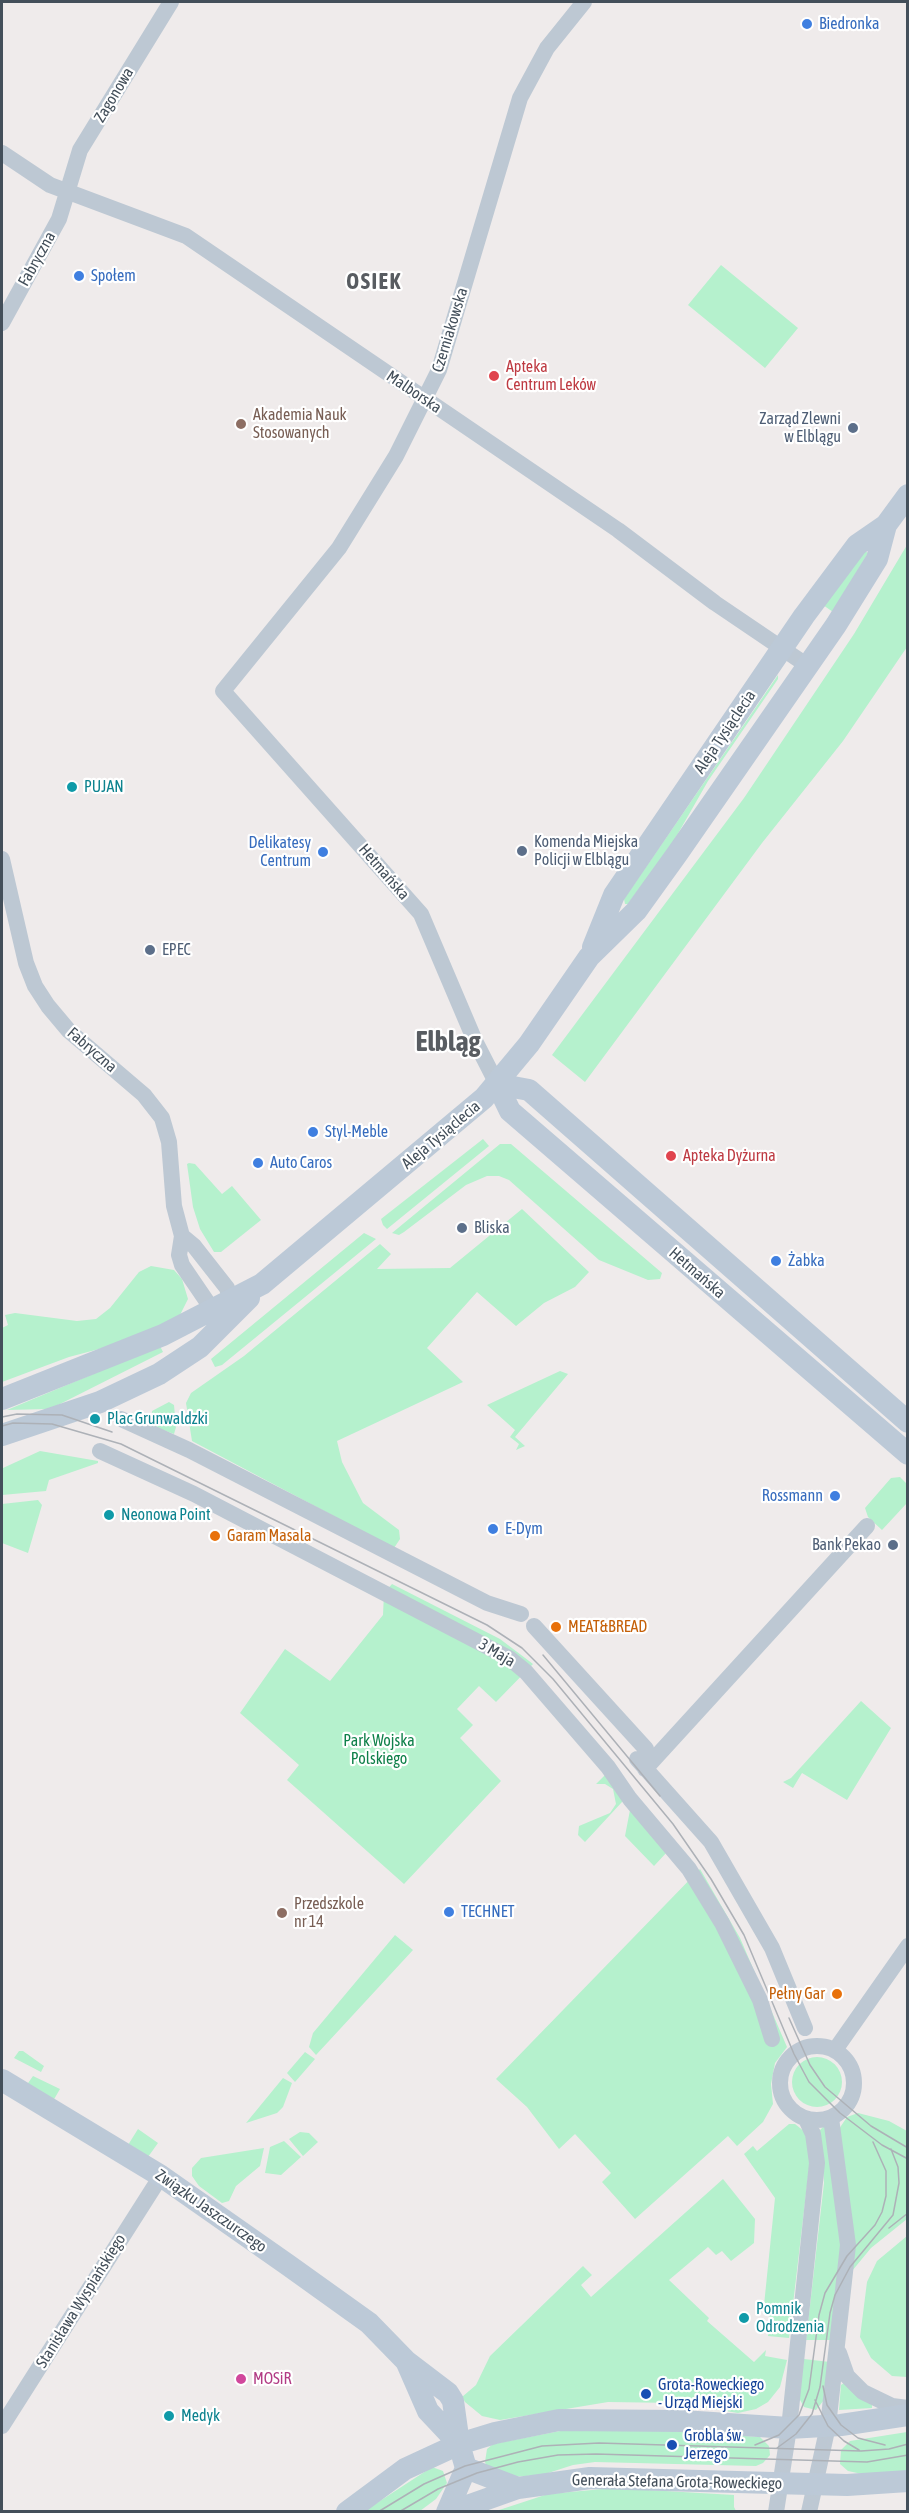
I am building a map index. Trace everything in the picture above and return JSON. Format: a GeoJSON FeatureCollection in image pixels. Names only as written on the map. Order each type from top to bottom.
{"type":"FeatureCollection","features":[{"type":"Feature","properties":{"kind":"main road","name":"Aleja Tysiąclecia"},"geometry":{"type":"LineString","coordinates":[[589,957],[614,895],[782,648],[858,545],[886,525],[908,495]]}},
{"type":"Feature","properties":{"kind":"main road","name":"Aleja Tysiąclecia"},"geometry":{"type":"LineString","coordinates":[[2,1400],[110,1359],[226,1307],[262,1284],[467,1113],[497,1084],[529,1044],[589,957],[636,911],[808,666],[877,559],[886,525]]}},
{"type":"Feature","properties":{"kind":"main road","name":"Hetmańska"},"geometry":{"type":"LineString","coordinates":[[497,1084],[529,1090],[704,1246],[908,1422]]}},
{"type":"Feature","properties":{"kind":"main road","name":"Hetmańska"},"geometry":{"type":"LineString","coordinates":[[497,1084],[510,1112],[908,1454]]}},
{"type":"Feature","properties":{"kind":"main road","name":"Aleja Tysiąclecia"},"geometry":{"type":"LineString","coordinates":[[2,1435],[100,1401],[140,1384],[200,1347],[226,1307]]}},
{"type":"Feature","properties":{"kind":"main road","name":"Związku Jaszczurczego"},"geometry":{"type":"LineString","coordinates":[[2,2080],[161,2176],[369,2323],[406,2361],[428,2411],[459,2444],[466,2468]]}},
{"type":"Feature","properties":{"kind":"main road"},"geometry":{"type":"LineString","coordinates":[[347,2511],[405,2469],[459,2444],[495,2433],[560,2420],[682,2421],[789,2428],[828,2427],[908,2415]]}},
{"type":"Feature","properties":{"kind":"main road"},"geometry":{"type":"LineString","coordinates":[[449,2511],[466,2468],[518,2488]]}},
{"type":"Feature","properties":{"kind":"main road","name":"Generała Stefana Grota-Roweckiego"},"geometry":{"type":"LineString","coordinates":[[449,2511],[518,2488],[590,2478],[880,2485],[908,2481]]}},
{"type":"Feature","properties":{"kind":"street","name":"Zagonowa"},"geometry":{"type":"LineString","coordinates":[[66,192],[80,150],[171,2]]}},
{"type":"Feature","properties":{"kind":"street","name":"Czerniakowska"},"geometry":{"type":"LineString","coordinates":[[223,691],[339,548],[396,456],[439,370],[520,98],[547,48],[584,2]]}},
{"type":"Feature","properties":{"kind":"street","name":"Malborska"},"geometry":{"type":"LineString","coordinates":[[2,153],[50,185],[186,236],[618,531],[715,603],[808,666]]}},
{"type":"Feature","properties":{"kind":"street","name":"Fabryczna"},"geometry":{"type":"LineString","coordinates":[[2,323],[59,219],[66,192]]}},
{"type":"Feature","properties":{"kind":"street","name":"Hetmańska"},"geometry":{"type":"LineString","coordinates":[[223,691],[420,914],[477,1047],[497,1084]]}},
{"type":"Feature","properties":{"kind":"street","name":"Fabryczna"},"geometry":{"type":"LineString","coordinates":[[2,859],[26,963],[48,1006],[69,1031],[144,1095],[162,1119],[169,1143],[174,1206],[182,1236],[179,1255],[182,1265],[226,1307]]}},
{"type":"Feature","properties":{"kind":"street"},"geometry":{"type":"LineString","coordinates":[[182,1236],[194,1246],[227,1287],[226,1307]]}},
{"type":"Feature","properties":{"kind":"street"},"geometry":{"type":"LineString","coordinates":[[121,1419],[189,1450],[487,1603],[521,1614]]}},
{"type":"Feature","properties":{"kind":"street","name":"3 Maja"},"geometry":{"type":"LineString","coordinates":[[100,1451],[203,1499],[509,1658],[526,1672],[608,1767],[630,1799],[689,1869],[722,1923],[760,2000],[772,2039]]}},
{"type":"Feature","properties":{"kind":"street"},"geometry":{"type":"LineString","coordinates":[[642,1759],[867,1526]]}},
{"type":"Feature","properties":{"kind":"street"},"geometry":{"type":"LineString","coordinates":[[534,1626],[711,1842],[772,1948],[805,2028]]}},
{"type":"Feature","properties":{"kind":"street"},"geometry":{"type":"LineString","coordinates":[[836,2050],[908,1946]]}},
{"type":"Feature","properties":{"kind":"street"},"geometry":{"type":"LineString","coordinates":[[813,2046],[836,2050],[845,2058],[855,2080],[854,2092],[847,2106],[831,2118],[819,2121],[806,2119],[790,2110],[783,2099],[780,2081],[785,2063],[798,2050],[813,2046]]}},
{"type":"Feature","properties":{"kind":"street"},"geometry":{"type":"LineString","coordinates":[[809,2511],[828,2427],[848,2245],[831,2118]]}},
{"type":"Feature","properties":{"kind":"street"},"geometry":{"type":"LineString","coordinates":[[776,2511],[789,2428],[817,2163],[813,2134],[806,2119]]}},
{"type":"Feature","properties":{"kind":"street","name":"Stanisława Wyspiańskiego"},"geometry":{"type":"LineString","coordinates":[[2,2426],[161,2176]]}},
{"type":"Feature","properties":{"kind":"street"},"geometry":{"type":"LineString","coordinates":[[838,2347],[841,2364],[847,2376],[863,2392],[892,2406],[908,2408]]}},
{"type":"Feature","properties":{"kind":"green space"},"geometry":{"type":"Polygon","coordinates":[[[721,265],[798,328],[765,368],[688,305],[721,265]]]}},
{"type":"Feature","properties":{"kind":"green space"},"geometry":{"type":"Polygon","coordinates":[[[907,545],[907,647],[843,741],[762,843],[585,1082],[552,1055],[744,798],[854,634],[907,545]]]}},
{"type":"Feature","properties":{"kind":"green space"},"geometry":{"type":"Polygon","coordinates":[[[865,551],[868,553],[833,612],[823,605],[865,551]]]}},
{"type":"Feature","properties":{"kind":"green space"},"geometry":{"type":"Polygon","coordinates":[[[778,675],[778,679],[708,781],[672,844],[628,904],[625,904],[624,899],[778,675]]]}},
{"type":"Feature","properties":{"kind":"green space"},"geometry":{"type":"Polygon","coordinates":[[[483,1139],[489,1146],[387,1229],[383,1225],[381,1219],[483,1139]]]}},
{"type":"Feature","properties":{"kind":"green space"},"geometry":{"type":"Polygon","coordinates":[[[500,1144],[511,1144],[662,1273],[660,1279],[648,1280],[599,1260],[509,1180],[499,1176],[487,1176],[466,1185],[404,1232],[399,1235],[392,1233],[500,1144]]]}},
{"type":"Feature","properties":{"kind":"green space"},"geometry":{"type":"Polygon","coordinates":[[[187,1164],[195,1164],[222,1194],[232,1186],[261,1220],[221,1252],[214,1252],[200,1229],[193,1207],[187,1164]]]}},
{"type":"Feature","properties":{"kind":"green space"},"geometry":{"type":"Polygon","coordinates":[[[522,1209],[589,1272],[575,1287],[544,1303],[516,1326],[477,1292],[427,1348],[463,1382],[337,1441],[342,1462],[363,1503],[399,1530],[400,1539],[394,1548],[192,1441],[186,1403],[191,1393],[244,1356],[380,1244],[391,1254],[377,1269],[450,1268],[522,1209]]]}},
{"type":"Feature","properties":{"kind":"green space"},"geometry":{"type":"Polygon","coordinates":[[[364,1233],[376,1239],[222,1365],[215,1367],[211,1359],[364,1233]]]}},
{"type":"Feature","properties":{"kind":"green space"},"geometry":{"type":"Polygon","coordinates":[[[151,1266],[174,1270],[182,1279],[188,1299],[179,1317],[133,1340],[69,1357],[2,1382],[2,1328],[8,1325],[5,1315],[15,1313],[77,1321],[96,1319],[110,1308],[139,1272],[151,1266]]]}},
{"type":"Feature","properties":{"kind":"green space"},"geometry":{"type":"Polygon","coordinates":[[[160,1346],[163,1352],[58,1405],[48,1409],[7,1410],[160,1346]]]}},
{"type":"Feature","properties":{"kind":"green space"},"geometry":{"type":"Polygon","coordinates":[[[560,1371],[568,1374],[515,1437],[525,1446],[516,1450],[519,1444],[510,1437],[515,1430],[487,1405],[560,1371]]]}},
{"type":"Feature","properties":{"kind":"green space"},"geometry":{"type":"Polygon","coordinates":[[[169,1402],[174,1405],[176,1427],[174,1434],[152,1426],[152,1411],[169,1402]]]}},
{"type":"Feature","properties":{"kind":"green space"},"geometry":{"type":"Polygon","coordinates":[[[40,1451],[98,1461],[98,1463],[49,1480],[46,1491],[2,1495],[3,1468],[40,1451]]]}},
{"type":"Feature","properties":{"kind":"green space"},"geometry":{"type":"Polygon","coordinates":[[[900,1477],[907,1484],[907,1503],[882,1530],[868,1517],[865,1508],[891,1478],[900,1477]]]}},
{"type":"Feature","properties":{"kind":"green space"},"geometry":{"type":"Polygon","coordinates":[[[38,1500],[42,1505],[28,1553],[2,1543],[2,1504],[38,1500]]]}},
{"type":"Feature","properties":{"kind":"green space","name":"Park Wojska Polskiego"},"geometry":{"type":"Polygon","coordinates":[[[392,1584],[500,1639],[533,1664],[496,1702],[479,1686],[457,1709],[473,1725],[460,1738],[501,1781],[404,1884],[287,1780],[299,1765],[240,1713],[285,1649],[330,1681],[383,1615],[384,1593],[392,1584]]]}},
{"type":"Feature","properties":{"kind":"green space"},"geometry":{"type":"Polygon","coordinates":[[[861,1701],[891,1728],[847,1800],[802,1773],[793,1788],[783,1782],[791,1778],[861,1701]]]}},
{"type":"Feature","properties":{"kind":"green space"},"geometry":{"type":"Polygon","coordinates":[[[607,1773],[623,1792],[622,1802],[585,1842],[578,1835],[579,1826],[610,1813],[616,1804],[613,1789],[605,1784],[596,1784],[607,1773]]]}},
{"type":"Feature","properties":{"kind":"green space"},"geometry":{"type":"Polygon","coordinates":[[[630,1810],[668,1851],[654,1866],[625,1836],[630,1810]]]}},
{"type":"Feature","properties":{"kind":"green space"},"geometry":{"type":"Polygon","coordinates":[[[700,1869],[740,1938],[787,2047],[775,2063],[771,2084],[773,2104],[763,2122],[737,2146],[728,2136],[635,2219],[602,2182],[611,2173],[575,2134],[559,2149],[527,2107],[496,2079],[700,1869]]]}},
{"type":"Feature","properties":{"kind":"green space"},"geometry":{"type":"Polygon","coordinates":[[[395,1935],[413,1950],[316,2055],[309,2047],[313,2033],[395,1935]]]}},
{"type":"Feature","properties":{"kind":"green space"},"geometry":{"type":"Polygon","coordinates":[[[19,2051],[23,2051],[44,2066],[41,2072],[14,2058],[19,2051]]]}},
{"type":"Feature","properties":{"kind":"green space"},"geometry":{"type":"Polygon","coordinates":[[[305,2052],[315,2059],[295,2082],[287,2073],[305,2052]]]}},
{"type":"Feature","properties":{"kind":"green space"},"geometry":{"type":"Polygon","coordinates":[[[812,2057],[822,2057],[835,2064],[842,2077],[842,2087],[835,2100],[822,2107],[812,2107],[803,2103],[796,2096],[792,2087],[792,2077],[796,2068],[803,2061],[812,2057]]]}},
{"type":"Feature","properties":{"kind":"green space"},"geometry":{"type":"Polygon","coordinates":[[[33,2076],[60,2089],[53,2101],[26,2086],[33,2076]]]}},
{"type":"Feature","properties":{"kind":"green space"},"geometry":{"type":"Polygon","coordinates":[[[283,2078],[292,2083],[283,2107],[277,2113],[246,2123],[283,2078]]]}},
{"type":"Feature","properties":{"kind":"green space"},"geometry":{"type":"Polygon","coordinates":[[[858,2113],[889,2121],[907,2131],[907,2219],[871,2248],[852,2271],[839,2129],[847,2117],[858,2113]]]}},
{"type":"Feature","properties":{"kind":"green space"},"geometry":{"type":"Polygon","coordinates":[[[789,2124],[795,2124],[805,2132],[810,2160],[789,2338],[768,2336],[770,2311],[764,2305],[775,2198],[744,2154],[753,2146],[757,2151],[789,2124]]]}},
{"type":"Feature","properties":{"kind":"green space"},"geometry":{"type":"Polygon","coordinates":[[[825,2127],[842,2248],[832,2340],[806,2340],[824,2183],[820,2130],[825,2127]]]}},
{"type":"Feature","properties":{"kind":"green space"},"geometry":{"type":"Polygon","coordinates":[[[138,2129],[158,2143],[148,2157],[128,2145],[138,2129]]]}},
{"type":"Feature","properties":{"kind":"green space"},"geometry":{"type":"Polygon","coordinates":[[[300,2132],[309,2133],[318,2142],[303,2156],[289,2139],[300,2132]]]}},
{"type":"Feature","properties":{"kind":"green space"},"geometry":{"type":"Polygon","coordinates":[[[284,2141],[301,2157],[281,2175],[265,2173],[270,2147],[284,2141]]]}},
{"type":"Feature","properties":{"kind":"green space"},"geometry":{"type":"Polygon","coordinates":[[[264,2148],[260,2166],[236,2186],[229,2201],[222,2203],[199,2186],[192,2176],[192,2168],[201,2158],[264,2148]]]}},
{"type":"Feature","properties":{"kind":"green space"},"geometry":{"type":"Polygon","coordinates":[[[723,2179],[755,2219],[754,2243],[731,2261],[722,2251],[716,2255],[708,2247],[669,2280],[709,2318],[707,2321],[754,2362],[766,2350],[765,2356],[787,2360],[780,2387],[768,2402],[756,2409],[738,2413],[676,2403],[608,2402],[500,2420],[482,2416],[465,2402],[462,2397],[476,2385],[490,2356],[583,2266],[592,2275],[581,2285],[591,2297],[723,2179]]]}},
{"type":"Feature","properties":{"kind":"green space"},"geometry":{"type":"Polygon","coordinates":[[[907,2236],[907,2377],[892,2376],[871,2358],[860,2337],[867,2282],[877,2261],[907,2236]]]}},
{"type":"Feature","properties":{"kind":"green space"},"geometry":{"type":"Polygon","coordinates":[[[804,2359],[830,2362],[824,2400],[816,2410],[804,2407],[799,2398],[804,2359]]]}},
{"type":"Feature","properties":{"kind":"green space"},"geometry":{"type":"Polygon","coordinates":[[[844,2383],[872,2405],[872,2408],[839,2410],[841,2385],[844,2383]]]}},
{"type":"Feature","properties":{"kind":"green space"},"geometry":{"type":"Polygon","coordinates":[[[643,2429],[760,2437],[769,2446],[770,2455],[763,2463],[756,2466],[595,2462],[573,2465],[542,2475],[511,2477],[486,2465],[485,2462],[487,2449],[493,2444],[565,2430],[643,2429]]]}},
{"type":"Feature","properties":{"kind":"green space"},"geometry":{"type":"Polygon","coordinates":[[[907,2432],[907,2471],[862,2474],[848,2471],[840,2464],[841,2450],[850,2441],[907,2432]]]}},
{"type":"Feature","properties":{"kind":"green space"},"geometry":{"type":"Polygon","coordinates":[[[432,2467],[443,2471],[447,2483],[436,2499],[420,2511],[363,2512],[432,2467]]]}},
{"type":"Feature","properties":{"kind":"green space"},"geometry":{"type":"Polygon","coordinates":[[[614,2488],[734,2495],[736,2511],[493,2512],[548,2494],[614,2488]]]}},
{"type":"Feature","properties":{"kind":"tram line"},"geometry":{"type":"LineString","coordinates":[[2,1417],[17,1414],[62,1415],[112,1432]]}},
{"type":"Feature","properties":{"kind":"tram line"},"geometry":{"type":"LineString","coordinates":[[2,1426],[13,1423],[52,1424],[121,1444],[487,1625],[522,1648],[553,1679],[673,1824],[711,1879],[744,1935],[794,2054],[809,2082],[840,2113],[882,2145],[908,2159]]}},
{"type":"Feature","properties":{"kind":"tram line"},"geometry":{"type":"LineString","coordinates":[[543,1655],[660,1796]]}},
{"type":"Feature","properties":{"kind":"tram line"},"geometry":{"type":"LineString","coordinates":[[789,2018],[810,2065],[825,2087],[871,2126],[908,2148]]}},
{"type":"Feature","properties":{"kind":"tram line"},"geometry":{"type":"LineString","coordinates":[[755,2445],[779,2435],[799,2415],[809,2389],[819,2315],[825,2293],[847,2256],[875,2225],[882,2212],[886,2196],[886,2171],[873,2142]]}},
{"type":"Feature","properties":{"kind":"tram line"},"geometry":{"type":"LineString","coordinates":[[777,2448],[796,2434],[812,2414],[820,2387],[830,2313],[835,2295],[850,2267],[893,2215],[899,2183],[898,2167],[891,2149]]}},
{"type":"Feature","properties":{"kind":"tram line"},"geometry":{"type":"LineString","coordinates":[[889,2228],[908,2213]]}},
{"type":"Feature","properties":{"kind":"tram line"},"geometry":{"type":"LineString","coordinates":[[823,2386],[827,2405],[841,2425],[858,2438],[885,2445]]}},
{"type":"Feature","properties":{"kind":"tram line"},"geometry":{"type":"LineString","coordinates":[[815,2400],[828,2426],[844,2441],[859,2450]]}},
{"type":"Feature","properties":{"kind":"tram line"},"geometry":{"type":"LineString","coordinates":[[378,2512],[424,2484],[465,2466],[542,2446],[599,2443],[861,2451],[889,2449],[908,2444]]}},
{"type":"Feature","properties":{"kind":"tram line"},"geometry":{"type":"LineString","coordinates":[[399,2512],[438,2489],[477,2473],[518,2462],[558,2455],[596,2454],[867,2462],[908,2455]]}},
{"type":"Feature","properties":{"kind":"place","name":"Biedronka"},"geometry":{"type":"Point","coordinates":[807,24]}},
{"type":"Feature","properties":{"kind":"place","name":"Społem"},"geometry":{"type":"Point","coordinates":[79,276]}},
{"type":"Feature","properties":{"kind":"place","name":"Apteka Centrum Leków"},"geometry":{"type":"Point","coordinates":[494,376]}},
{"type":"Feature","properties":{"kind":"place","name":"Akademia Nauk Stosowanych"},"geometry":{"type":"Point","coordinates":[241,424]}},
{"type":"Feature","properties":{"kind":"place","name":"Zarząd Zlewni w Elblągu"},"geometry":{"type":"Point","coordinates":[853,428]}},
{"type":"Feature","properties":{"kind":"place","name":"PUJAN"},"geometry":{"type":"Point","coordinates":[72,787]}},
{"type":"Feature","properties":{"kind":"place","name":"Komenda Miejska Policji w Elblągu"},"geometry":{"type":"Point","coordinates":[522,851]}},
{"type":"Feature","properties":{"kind":"place","name":"Delikatesy Centrum"},"geometry":{"type":"Point","coordinates":[323,852]}},
{"type":"Feature","properties":{"kind":"place","name":"EPEC"},"geometry":{"type":"Point","coordinates":[150,950]}},
{"type":"Feature","properties":{"kind":"place","name":"Styl-Meble"},"geometry":{"type":"Point","coordinates":[313,1132]}},
{"type":"Feature","properties":{"kind":"place","name":"Apteka Dyżurna"},"geometry":{"type":"Point","coordinates":[671,1156]}},
{"type":"Feature","properties":{"kind":"place","name":"Auto Caros"},"geometry":{"type":"Point","coordinates":[258,1163]}},
{"type":"Feature","properties":{"kind":"place","name":"Bliska"},"geometry":{"type":"Point","coordinates":[462,1228]}},
{"type":"Feature","properties":{"kind":"place","name":"Żabka"},"geometry":{"type":"Point","coordinates":[776,1261]}},
{"type":"Feature","properties":{"kind":"place","name":"Plac Grunwaldzki"},"geometry":{"type":"Point","coordinates":[95,1419]}},
{"type":"Feature","properties":{"kind":"place","name":"Rossmann"},"geometry":{"type":"Point","coordinates":[835,1496]}},
{"type":"Feature","properties":{"kind":"place","name":"Neonowa Point"},"geometry":{"type":"Point","coordinates":[109,1515]}},
{"type":"Feature","properties":{"kind":"place","name":"E-Dym"},"geometry":{"type":"Point","coordinates":[493,1529]}},
{"type":"Feature","properties":{"kind":"place","name":"Garam Masala"},"geometry":{"type":"Point","coordinates":[215,1536]}},
{"type":"Feature","properties":{"kind":"place","name":"Bank Pekao"},"geometry":{"type":"Point","coordinates":[893,1545]}},
{"type":"Feature","properties":{"kind":"place","name":"MEAT&BREAD"},"geometry":{"type":"Point","coordinates":[556,1627]}},
{"type":"Feature","properties":{"kind":"place","name":"TECHNET"},"geometry":{"type":"Point","coordinates":[449,1912]}},
{"type":"Feature","properties":{"kind":"place","name":"Przedszkole nr 14"},"geometry":{"type":"Point","coordinates":[282,1913]}},
{"type":"Feature","properties":{"kind":"place","name":"Pełny Gar"},"geometry":{"type":"Point","coordinates":[837,1994]}},
{"type":"Feature","properties":{"kind":"place","name":"Pomnik Odrodzenia"},"geometry":{"type":"Point","coordinates":[744,2318]}},
{"type":"Feature","properties":{"kind":"place","name":"MOSiR"},"geometry":{"type":"Point","coordinates":[241,2379]}},
{"type":"Feature","properties":{"kind":"place","name":"Grota-Roweckiego - Urząd Miejski"},"geometry":{"type":"Point","coordinates":[646,2394]}},
{"type":"Feature","properties":{"kind":"place","name":"Medyk"},"geometry":{"type":"Point","coordinates":[169,2416]}},
{"type":"Feature","properties":{"kind":"place","name":"Grobla św. Jerzego"},"geometry":{"type":"Point","coordinates":[672,2445]}},
{"type":"Feature","properties":{"kind":"district","name":"OSIEK"},"geometry":{"type":"Point","coordinates":[374,282]}},
{"type":"Feature","properties":{"kind":"district","name":"Elbląg"},"geometry":{"type":"Point","coordinates":[448,1042]}}]}
